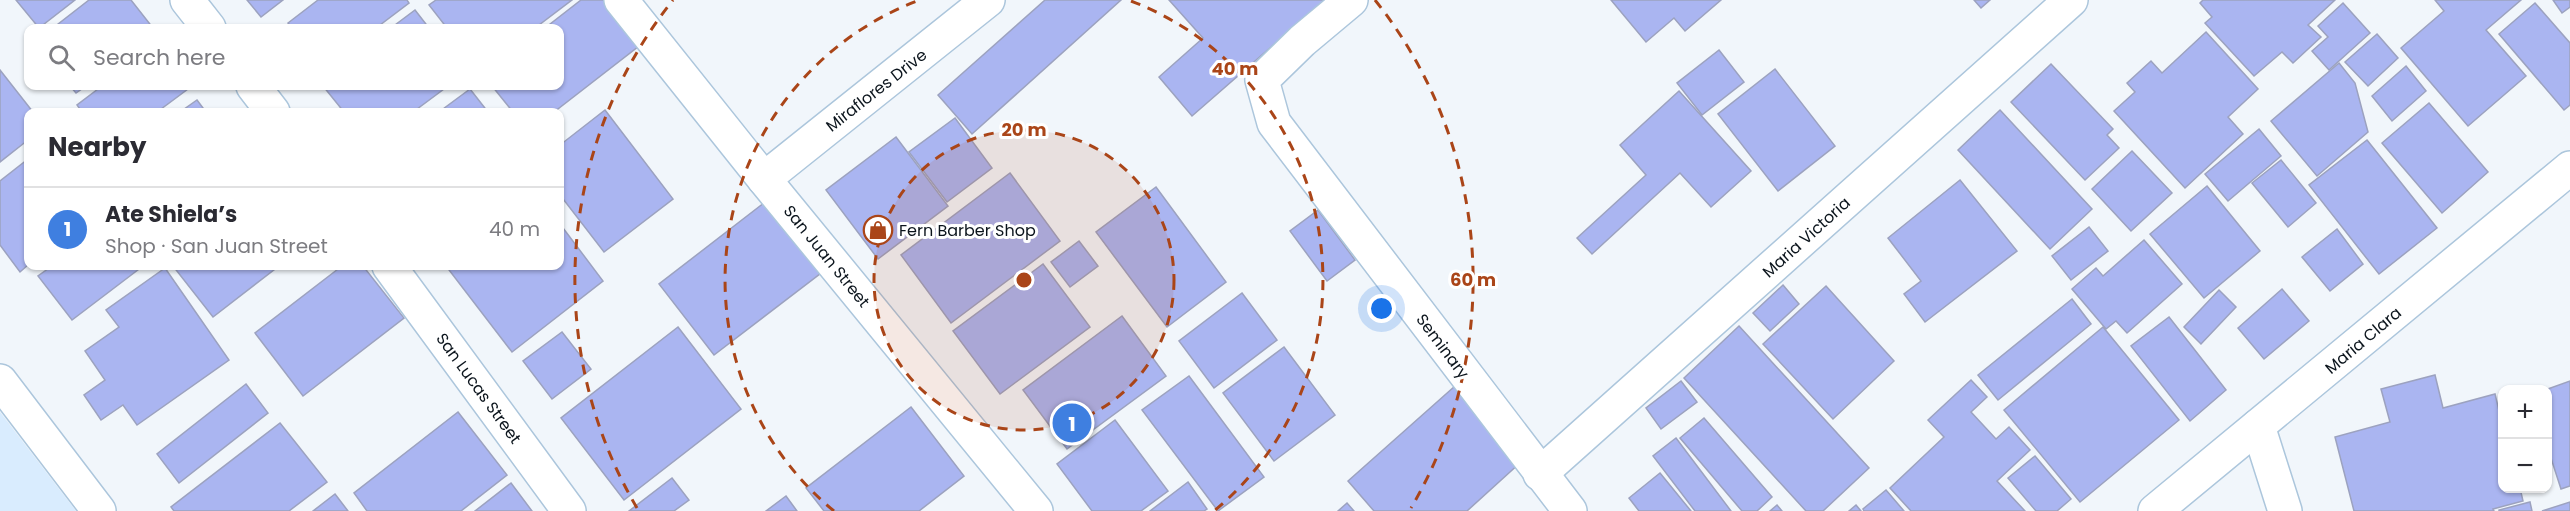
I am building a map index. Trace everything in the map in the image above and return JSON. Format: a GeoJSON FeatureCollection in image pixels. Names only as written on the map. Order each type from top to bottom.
{"type":"FeatureCollection","features":[{"type":"Feature","properties":{"kind":"street"},"geometry":{"type":"LineString","coordinates":[[187,0],[206,24]]}},
{"type":"Feature","properties":{"kind":"street","name":"San Juan Street"},"geometry":{"type":"LineString","coordinates":[[621,0],[764,179],[1036,511]]}},
{"type":"Feature","properties":{"kind":"street","name":"Miraflores Drive"},"geometry":{"type":"LineString","coordinates":[[764,179],[988,0]]}},
{"type":"Feature","properties":{"kind":"street","name":"Seminary"},"geometry":{"type":"LineString","coordinates":[[1351,0],[1302,41],[1262,80],[1274,123],[1570,511]]}},
{"type":"Feature","properties":{"kind":"street","name":"Maria Victoria"},"geometry":{"type":"LineString","coordinates":[[1540,474],[2071,0]]}},
{"type":"Feature","properties":{"kind":"street"},"geometry":{"type":"LineString","coordinates":[[256,90],[270,108]]}},
{"type":"Feature","properties":{"kind":"street","name":"Maria Clara"},"geometry":{"type":"LineString","coordinates":[[2155,511],[2570,168]]}},
{"type":"Feature","properties":{"kind":"street","name":"San Lucas Street"},"geometry":{"type":"LineString","coordinates":[[392,270],[569,511]]}},
{"type":"Feature","properties":{"kind":"street"},"geometry":{"type":"LineString","coordinates":[[0,381],[99,511]]}},
{"type":"Feature","properties":{"kind":"street"},"geometry":{"type":"LineString","coordinates":[[2258,426],[2285,511]]}},
{"type":"Feature","properties":{"kind":"shaded area"},"geometry":{"type":"Polygon","coordinates":[[[0,412],[76,511],[0,511],[0,412]]]}},
{"type":"Feature","properties":{"kind":"building"},"geometry":{"type":"Polygon","coordinates":[[[16,0],[75,0],[44,24],[36,24],[16,0]]]}},
{"type":"Feature","properties":{"kind":"building"},"geometry":{"type":"Polygon","coordinates":[[[89,0],[131,0],[150,24],[58,24],[89,0]]]}},
{"type":"Feature","properties":{"kind":"building"},"geometry":{"type":"Polygon","coordinates":[[[247,0],[283,0],[261,17],[247,0]]]}},
{"type":"Feature","properties":{"kind":"building"},"geometry":{"type":"Polygon","coordinates":[[[318,0],[407,0],[409,3],[381,24],[288,23],[318,0]]]}},
{"type":"Feature","properties":{"kind":"building"},"geometry":{"type":"Polygon","coordinates":[[[436,0],[572,0],[540,24],[444,24],[429,5],[436,0]]]}},
{"type":"Feature","properties":{"kind":"building"},"geometry":{"type":"Polygon","coordinates":[[[581,0],[618,0],[648,39],[559,108],[510,108],[495,90],[564,90],[564,24],[550,24],[581,0]]]}},
{"type":"Feature","properties":{"kind":"building"},"geometry":{"type":"Polygon","coordinates":[[[1045,0],[1121,0],[972,134],[938,95],[1045,0]]]}},
{"type":"Feature","properties":{"kind":"building"},"geometry":{"type":"Polygon","coordinates":[[[1169,0],[1325,0],[1192,116],[1159,77],[1203,38],[1169,0]]]}},
{"type":"Feature","properties":{"kind":"building"},"geometry":{"type":"Polygon","coordinates":[[[1611,0],[1721,0],[1685,31],[1674,18],[1646,42],[1611,0]]]}},
{"type":"Feature","properties":{"kind":"building"},"geometry":{"type":"Polygon","coordinates":[[[1974,0],[1990,0],[1981,8],[1974,0]]]}},
{"type":"Feature","properties":{"kind":"building"},"geometry":{"type":"Polygon","coordinates":[[[2203,0],[2335,0],[2308,25],[2321,37],[2293,63],[2282,52],[2254,76],[2205,23],[2212,17],[2200,3],[2203,0]]]}},
{"type":"Feature","properties":{"kind":"building"},"geometry":{"type":"Polygon","coordinates":[[[2435,0],[2521,0],[2486,30],[2526,76],[2468,126],[2401,48],[2444,11],[2435,0]]]}},
{"type":"Feature","properties":{"kind":"building"},"geometry":{"type":"Polygon","coordinates":[[[2553,0],[2570,0],[2570,7],[2562,13],[2553,0]]]}},
{"type":"Feature","properties":{"kind":"building"},"geometry":{"type":"Polygon","coordinates":[[[2343,3],[2370,33],[2329,70],[2312,51],[2328,37],[2318,26],[2343,3]]]}},
{"type":"Feature","properties":{"kind":"building"},"geometry":{"type":"Polygon","coordinates":[[[2535,3],[2570,43],[2570,105],[2564,110],[2499,34],[2535,3]]]}},
{"type":"Feature","properties":{"kind":"building"},"geometry":{"type":"Polygon","coordinates":[[[415,10],[426,24],[396,24],[415,10]]]}},
{"type":"Feature","properties":{"kind":"building"},"geometry":{"type":"Polygon","coordinates":[[[2206,32],[2258,89],[2228,117],[2243,134],[2185,188],[2114,111],[2135,92],[2127,83],[2151,61],[2162,73],[2206,32]]]}},
{"type":"Feature","properties":{"kind":"building"},"geometry":{"type":"Polygon","coordinates":[[[2377,34],[2398,58],[2368,86],[2345,62],[2377,34]]]}},
{"type":"Feature","properties":{"kind":"building"},"geometry":{"type":"Polygon","coordinates":[[[1719,50],[1744,82],[1702,115],[1677,83],[1719,50]]]}},
{"type":"Feature","properties":{"kind":"building"},"geometry":{"type":"Polygon","coordinates":[[[2339,63],[2355,83],[2368,132],[2317,176],[2271,121],[2339,63]]]}},
{"type":"Feature","properties":{"kind":"building"},"geometry":{"type":"Polygon","coordinates":[[[2051,64],[2113,129],[2107,135],[2119,148],[2085,180],[2011,102],[2051,64]]]}},
{"type":"Feature","properties":{"kind":"building"},"geometry":{"type":"Polygon","coordinates":[[[2406,66],[2426,91],[2392,121],[2372,96],[2406,66]]]}},
{"type":"Feature","properties":{"kind":"building"},"geometry":{"type":"Polygon","coordinates":[[[1775,69],[1835,146],[1778,191],[1718,114],[1775,69]]]}},
{"type":"Feature","properties":{"kind":"building"},"geometry":{"type":"Polygon","coordinates":[[[0,70],[30,108],[24,108],[24,143],[0,162],[0,70]]]}},
{"type":"Feature","properties":{"kind":"building"},"geometry":{"type":"Polygon","coordinates":[[[97,90],[187,90],[162,108],[79,108],[77,105],[97,90]]]}},
{"type":"Feature","properties":{"kind":"building"},"geometry":{"type":"Polygon","coordinates":[[[326,90],[443,90],[418,108],[341,108],[326,90]]]}},
{"type":"Feature","properties":{"kind":"building"},"geometry":{"type":"Polygon","coordinates":[[[471,90],[485,108],[444,108],[471,90]]]}},
{"type":"Feature","properties":{"kind":"building"},"geometry":{"type":"Polygon","coordinates":[[[1679,91],[1751,171],[1711,207],[1680,173],[1592,254],[1577,238],[1646,175],[1620,145],[1679,91]]]}},
{"type":"Feature","properties":{"kind":"building"},"geometry":{"type":"Polygon","coordinates":[[[197,100],[203,108],[186,108],[197,100]]]}},
{"type":"Feature","properties":{"kind":"building"},"geometry":{"type":"Polygon","coordinates":[[[2429,103],[2488,172],[2442,213],[2382,143],[2429,103]]]}},
{"type":"Feature","properties":{"kind":"building"},"geometry":{"type":"Polygon","coordinates":[[[605,110],[673,199],[604,252],[564,200],[564,142],[605,110]]]}},
{"type":"Feature","properties":{"kind":"building"},"geometry":{"type":"Polygon","coordinates":[[[2000,110],[2092,209],[2050,249],[1958,150],[2000,110]]]}},
{"type":"Feature","properties":{"kind":"building"},"geometry":{"type":"Polygon","coordinates":[[[955,118],[992,168],[947,202],[909,152],[955,118]]]}},
{"type":"Feature","properties":{"kind":"building"},"geometry":{"type":"Polygon","coordinates":[[[2259,129],[2281,156],[2228,201],[2205,174],[2259,129]]]}},
{"type":"Feature","properties":{"kind":"building"},"geometry":{"type":"Polygon","coordinates":[[[896,137],[948,206],[878,259],[826,190],[896,137]]]}},
{"type":"Feature","properties":{"kind":"building"},"geometry":{"type":"Polygon","coordinates":[[[2367,140],[2437,228],[2379,274],[2309,185],[2367,140]]]}},
{"type":"Feature","properties":{"kind":"building"},"geometry":{"type":"Polygon","coordinates":[[[2132,151],[2172,193],[2131,231],[2092,189],[2132,151]]]}},
{"type":"Feature","properties":{"kind":"building"},"geometry":{"type":"Polygon","coordinates":[[[2281,160],[2316,203],[2288,227],[2252,183],[2281,160]]]}},
{"type":"Feature","properties":{"kind":"building"},"geometry":{"type":"Polygon","coordinates":[[[24,162],[24,268],[20,272],[0,245],[0,181],[24,162]]]}},
{"type":"Feature","properties":{"kind":"building"},"geometry":{"type":"Polygon","coordinates":[[[1010,173],[1060,241],[951,323],[901,255],[1010,173]]]}},
{"type":"Feature","properties":{"kind":"building"},"geometry":{"type":"Polygon","coordinates":[[[1960,180],[2017,251],[1925,322],[1904,294],[1921,281],[1888,238],[1960,180]]]}},
{"type":"Feature","properties":{"kind":"building"},"geometry":{"type":"Polygon","coordinates":[[[2207,186],[2260,251],[2204,298],[2150,234],[2207,186]]]}},
{"type":"Feature","properties":{"kind":"building"},"geometry":{"type":"Polygon","coordinates":[[[1156,187],[1226,282],[1167,327],[1096,232],[1156,187]]]}},
{"type":"Feature","properties":{"kind":"building"},"geometry":{"type":"Polygon","coordinates":[[[769,199],[825,270],[714,355],[659,284],[769,199]]]}},
{"type":"Feature","properties":{"kind":"building"},"geometry":{"type":"Polygon","coordinates":[[[1318,210],[1355,260],[1327,281],[1290,231],[1318,210]]]}},
{"type":"Feature","properties":{"kind":"building"},"geometry":{"type":"Polygon","coordinates":[[[2089,227],[2108,251],[2071,280],[2052,256],[2089,227]]]}},
{"type":"Feature","properties":{"kind":"building"},"geometry":{"type":"Polygon","coordinates":[[[564,229],[603,281],[512,352],[449,270],[564,270],[564,229]]]}},
{"type":"Feature","properties":{"kind":"building"},"geometry":{"type":"Polygon","coordinates":[[[2337,229],[2363,264],[2330,291],[2302,257],[2337,229]]]}},
{"type":"Feature","properties":{"kind":"building"},"geometry":{"type":"Polygon","coordinates":[[[2144,240],[2182,284],[2127,333],[2116,321],[2106,329],[2072,289],[2096,268],[2103,276],[2144,240]]]}},
{"type":"Feature","properties":{"kind":"building"},"geometry":{"type":"Polygon","coordinates":[[[1079,241],[1098,266],[1070,287],[1051,262],[1079,241]]]}},
{"type":"Feature","properties":{"kind":"building"},"geometry":{"type":"Polygon","coordinates":[[[1043,264],[1090,327],[1000,394],[953,331],[1043,264]]]}},
{"type":"Feature","properties":{"kind":"building"},"geometry":{"type":"Polygon","coordinates":[[[46,270],[138,270],[72,320],[38,276],[46,270]]]}},
{"type":"Feature","properties":{"kind":"building"},"geometry":{"type":"Polygon","coordinates":[[[162,270],[166,270],[229,360],[137,425],[123,405],[101,420],[84,395],[105,380],[85,351],[119,327],[106,310],[162,270]]]}},
{"type":"Feature","properties":{"kind":"building"},"geometry":{"type":"Polygon","coordinates":[[[176,270],[274,270],[213,317],[176,270]]]}},
{"type":"Feature","properties":{"kind":"building"},"geometry":{"type":"Polygon","coordinates":[[[337,270],[366,270],[404,318],[303,396],[255,333],[337,270]]]}},
{"type":"Feature","properties":{"kind":"building"},"geometry":{"type":"Polygon","coordinates":[[[1783,285],[1799,304],[1770,331],[1753,313],[1783,285]]]}},
{"type":"Feature","properties":{"kind":"building"},"geometry":{"type":"Polygon","coordinates":[[[1826,286],[1894,361],[1833,419],[1763,344],[1826,286]]]}},
{"type":"Feature","properties":{"kind":"building"},"geometry":{"type":"Polygon","coordinates":[[[2282,289],[2309,321],[2264,359],[2238,328],[2282,289]]]}},
{"type":"Feature","properties":{"kind":"building"},"geometry":{"type":"Polygon","coordinates":[[[2219,290],[2236,307],[2201,344],[2184,327],[2219,290]]]}},
{"type":"Feature","properties":{"kind":"building"},"geometry":{"type":"Polygon","coordinates":[[[1242,293],[1277,340],[1214,388],[1179,341],[1242,293]]]}},
{"type":"Feature","properties":{"kind":"building"},"geometry":{"type":"Polygon","coordinates":[[[2072,299],[2091,324],[1998,400],[1978,375],[2072,299]]]}},
{"type":"Feature","properties":{"kind":"building"},"geometry":{"type":"Polygon","coordinates":[[[1122,316],[1166,376],[1067,449],[1023,390],[1122,316]]]}},
{"type":"Feature","properties":{"kind":"building"},"geometry":{"type":"Polygon","coordinates":[[[2169,317],[2226,390],[2190,421],[2131,346],[2169,317]]]}},
{"type":"Feature","properties":{"kind":"building"},"geometry":{"type":"Polygon","coordinates":[[[1739,326],[1869,468],[1823,511],[1806,511],[1684,378],[1739,326]]]}},
{"type":"Feature","properties":{"kind":"building"},"geometry":{"type":"Polygon","coordinates":[[[678,327],[741,409],[624,500],[561,418],[678,327]]]}},
{"type":"Feature","properties":{"kind":"building"},"geometry":{"type":"Polygon","coordinates":[[[2103,327],[2179,420],[2080,502],[2004,410],[2103,327]]]}},
{"type":"Feature","properties":{"kind":"building"},"geometry":{"type":"Polygon","coordinates":[[[562,332],[591,369],[552,399],[523,361],[562,332]]]}},
{"type":"Feature","properties":{"kind":"building"},"geometry":{"type":"Polygon","coordinates":[[[1284,347],[1335,415],[1274,461],[1223,393],[1284,347]]]}},
{"type":"Feature","properties":{"kind":"building"},"geometry":{"type":"Polygon","coordinates":[[[2435,375],[2443,408],[2495,394],[2498,406],[2498,493],[2521,493],[2523,501],[2493,509],[2494,511],[2354,511],[2335,437],[2390,422],[2381,389],[2435,375]]]}},
{"type":"Feature","properties":{"kind":"building"},"geometry":{"type":"Polygon","coordinates":[[[1189,376],[1264,477],[1218,511],[1142,410],[1189,376]]]}},
{"type":"Feature","properties":{"kind":"building"},"geometry":{"type":"Polygon","coordinates":[[[1971,380],[1987,397],[1971,412],[1996,439],[2009,427],[2030,450],[1997,481],[2025,511],[1911,511],[1890,488],[1944,437],[1928,420],[1971,380]]]}},
{"type":"Feature","properties":{"kind":"building"},"geometry":{"type":"Polygon","coordinates":[[[1681,381],[1697,402],[1661,429],[1646,408],[1681,381]]]}},
{"type":"Feature","properties":{"kind":"building"},"geometry":{"type":"Polygon","coordinates":[[[2570,381],[2570,486],[2561,489],[2552,461],[2552,387],[2570,381]]]}},
{"type":"Feature","properties":{"kind":"building"},"geometry":{"type":"Polygon","coordinates":[[[246,384],[268,413],[179,483],[157,454],[246,384]]]}},
{"type":"Feature","properties":{"kind":"building"},"geometry":{"type":"Polygon","coordinates":[[[1455,386],[1521,462],[1467,511],[1374,511],[1348,481],[1455,386]]]}},
{"type":"Feature","properties":{"kind":"building"},"geometry":{"type":"Polygon","coordinates":[[[911,407],[964,476],[919,511],[824,511],[806,488],[911,407]]]}},
{"type":"Feature","properties":{"kind":"building"},"geometry":{"type":"Polygon","coordinates":[[[458,412],[507,475],[461,511],[367,511],[354,493],[458,412]]]}},
{"type":"Feature","properties":{"kind":"building"},"geometry":{"type":"Polygon","coordinates":[[[1704,418],[1772,497],[1757,511],[1742,511],[1680,438],[1704,418]]]}},
{"type":"Feature","properties":{"kind":"building"},"geometry":{"type":"Polygon","coordinates":[[[1115,420],[1168,491],[1141,511],[1092,511],[1057,464],[1115,420]]]}},
{"type":"Feature","properties":{"kind":"building"},"geometry":{"type":"Polygon","coordinates":[[[280,423],[327,482],[289,511],[174,511],[171,507],[280,423]]]}},
{"type":"Feature","properties":{"kind":"building"},"geometry":{"type":"Polygon","coordinates":[[[1676,438],[1731,511],[1695,511],[1653,456],[1676,438]]]}},
{"type":"Feature","properties":{"kind":"building"},"geometry":{"type":"Polygon","coordinates":[[[2035,456],[2071,499],[2057,511],[2036,511],[2008,478],[2035,456]]]}},
{"type":"Feature","properties":{"kind":"building"},"geometry":{"type":"Polygon","coordinates":[[[1660,473],[1691,511],[1639,511],[1629,498],[1660,473]]]}},
{"type":"Feature","properties":{"kind":"building"},"geometry":{"type":"Polygon","coordinates":[[[672,478],[689,500],[674,511],[629,511],[672,478]]]}},
{"type":"Feature","properties":{"kind":"building"},"geometry":{"type":"Polygon","coordinates":[[[1188,482],[1207,509],[1204,511],[1150,511],[1188,482]]]}},
{"type":"Feature","properties":{"kind":"building"},"geometry":{"type":"Polygon","coordinates":[[[511,483],[532,511],[475,511],[511,483]]]}},
{"type":"Feature","properties":{"kind":"building"},"geometry":{"type":"Polygon","coordinates":[[[1886,490],[1904,511],[1864,511],[1863,509],[1886,490]]]}},
{"type":"Feature","properties":{"kind":"building"},"geometry":{"type":"Polygon","coordinates":[[[335,494],[348,511],[313,511],[335,494]]]}},
{"type":"Feature","properties":{"kind":"building"},"geometry":{"type":"Polygon","coordinates":[[[786,496],[797,511],[766,511],[786,496]]]}},
{"type":"Feature","properties":{"kind":"building"},"geometry":{"type":"Polygon","coordinates":[[[2530,502],[2532,511],[2499,511],[2499,510],[2530,502]]]}},
{"type":"Feature","properties":{"kind":"building"},"geometry":{"type":"Polygon","coordinates":[[[2570,502],[2570,511],[2542,511],[2570,502]]]}},
{"type":"Feature","properties":{"kind":"building"},"geometry":{"type":"Polygon","coordinates":[[[1347,503],[1354,511],[1338,511],[1347,503]]]}},
{"type":"Feature","properties":{"kind":"building"},"geometry":{"type":"Polygon","coordinates":[[[1777,505],[1782,511],[1770,511],[1777,505]]]}},
{"type":"Feature","properties":{"kind":"building"},"geometry":{"type":"Polygon","coordinates":[[[1856,505],[1861,511],[1849,511],[1856,505]]]}},
{"type":"Feature","properties":{"kind":"place","name":"Fern Barber Shop"},"geometry":{"type":"Point","coordinates":[878,230]}},
{"type":"Feature","properties":{"kind":"place","name":"Ate Shiela’s"},"geometry":{"type":"Point","coordinates":[1072,423]}}]}
